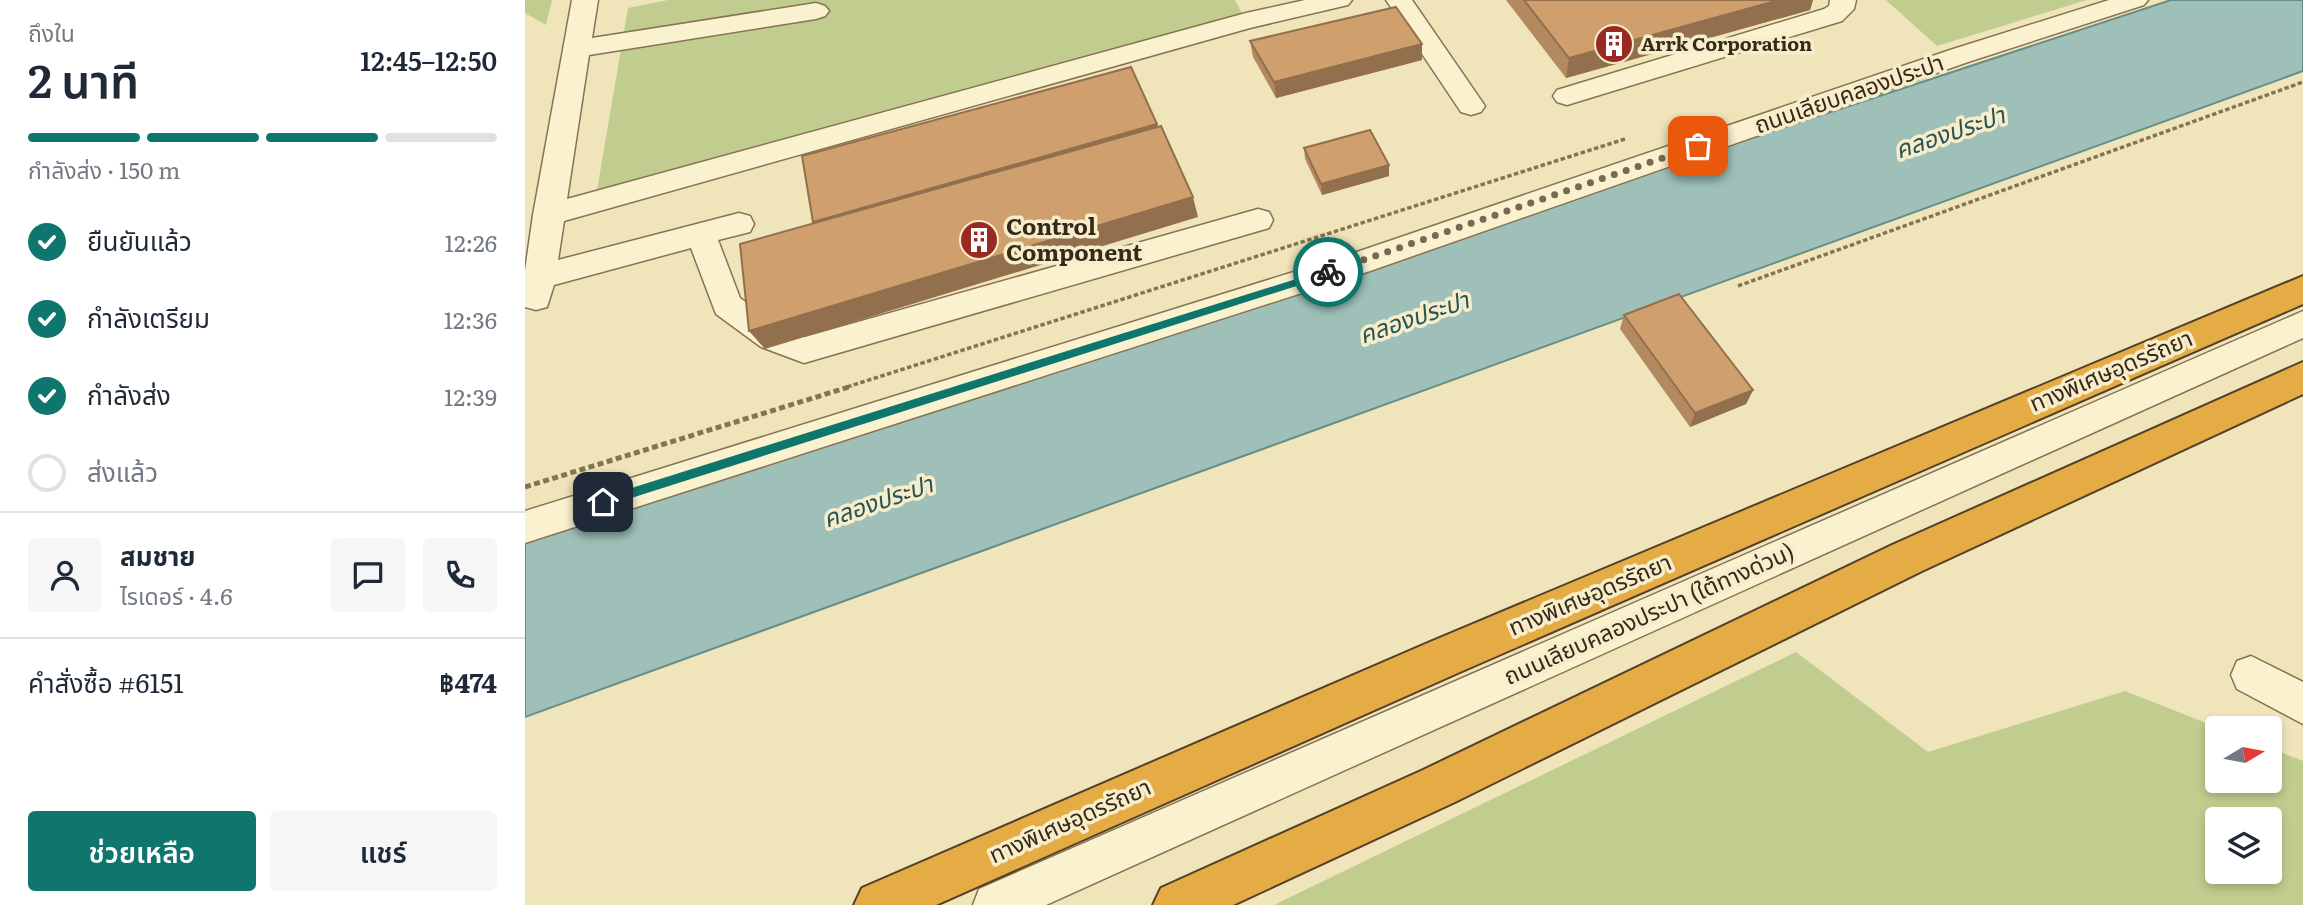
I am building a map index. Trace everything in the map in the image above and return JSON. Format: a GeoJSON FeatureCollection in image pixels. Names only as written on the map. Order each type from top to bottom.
{"type":"FeatureCollection","features":[{"type":"Feature","properties":{"kind":"highway","name":"ทางพิเศษอุดรรัถยา"},"geometry":{"type":"LineString","coordinates":[[879,905],[1445,657],[2303,289]]}},
{"type":"Feature","properties":{"kind":"highway"},"geometry":{"type":"LineString","coordinates":[[1178,905],[1439,786],[1907,558],[2303,377]]}},
{"type":"Feature","properties":{"kind":"street"},"geometry":{"type":"LineString","coordinates":[[585,0],[537,288],[701,234],[739,225]]}},
{"type":"Feature","properties":{"kind":"street"},"geometry":{"type":"LineString","coordinates":[[548,215],[1267,8],[1339,0]]}},
{"type":"Feature","properties":{"kind":"street"},"geometry":{"type":"LineString","coordinates":[[1399,0],[1471,106]]}},
{"type":"Feature","properties":{"kind":"street"},"geometry":{"type":"LineString","coordinates":[[1567,96],[1833,15],[1842,9],[1843,0]]}},
{"type":"Feature","properties":{"kind":"street","name":"ถนนเลียบคลองประปา"},"geometry":{"type":"LineString","coordinates":[[525,527],[1359,263],[1959,56],[2135,0]]}},
{"type":"Feature","properties":{"kind":"street"},"geometry":{"type":"LineString","coordinates":[[576,49],[816,11]]}},
{"type":"Feature","properties":{"kind":"street"},"geometry":{"type":"LineString","coordinates":[[701,234],[727,305],[772,338],[804,350],[817,349],[1258,220]]}},
{"type":"Feature","properties":{"kind":"street","name":"ถนนเลียบคลองประปา (ใต้ทางด่วน)"},"geometry":{"type":"LineString","coordinates":[[995,905],[2303,324]]}},
{"type":"Feature","properties":{"kind":"street"},"geometry":{"type":"LineString","coordinates":[[2251,675],[2303,704]]}},
{"type":"Feature","properties":{"kind":"path"},"geometry":{"type":"LineString","coordinates":[[1738,286],[2303,82]]}},
{"type":"Feature","properties":{"kind":"path"},"geometry":{"type":"LineString","coordinates":[[525,487],[809,400],[1635,136]]}},
{"type":"Feature","properties":{"kind":"green space"},"geometry":{"type":"Polygon","coordinates":[[[525,0],[552,0],[546,25],[525,13],[525,0]]]}},
{"type":"Feature","properties":{"kind":"green space"},"geometry":{"type":"Polygon","coordinates":[[[668,0],[1235,0],[1246,21],[595,202],[628,8],[668,0]]]}},
{"type":"Feature","properties":{"kind":"green space"},"geometry":{"type":"Polygon","coordinates":[[[1886,0],[2087,0],[1937,46],[1886,0]]]}},
{"type":"Feature","properties":{"kind":"green space"},"geometry":{"type":"Polygon","coordinates":[[[1796,652],[1928,752],[2125,691],[2205,722],[2205,793],[2282,793],[2282,753],[2303,761],[2303,905],[1274,905],[1796,652]]]}},
{"type":"Feature","properties":{"kind":"water","name":"คลองประปา"},"geometry":{"type":"Polygon","coordinates":[[[2171,0],[2303,0],[2303,71],[525,717],[525,542],[2171,0]]]}},
{"type":"Feature","properties":{"kind":"building"},"geometry":{"type":"Polygon","coordinates":[[[1524,0],[1779,0],[1569,58],[1524,0]]]}},
{"type":"Feature","properties":{"kind":"building"},"geometry":{"type":"Polygon","coordinates":[[[1396,7],[1422,44],[1274,82],[1250,41],[1396,7]]]}},
{"type":"Feature","properties":{"kind":"building","name":"Control Component"},"geometry":{"type":"Polygon","coordinates":[[[1131,67],[1157,124],[813,222],[802,156],[1131,67]]]}},
{"type":"Feature","properties":{"kind":"building","name":"Control Component"},"geometry":{"type":"Polygon","coordinates":[[[1161,126],[1193,197],[749,331],[740,244],[1161,126]]]}},
{"type":"Feature","properties":{"kind":"building"},"geometry":{"type":"Polygon","coordinates":[[[1370,130],[1389,165],[1321,184],[1304,148],[1370,130]]]}},
{"type":"Feature","properties":{"kind":"building"},"geometry":{"type":"Polygon","coordinates":[[[1679,294],[1753,390],[1695,413],[1624,315],[1679,294]]]}},
{"type":"Feature","properties":{"kind":"way so far"},"geometry":{"type":"LineString","coordinates":[[1328,272],[1698,146]]}},
{"type":"Feature","properties":{"kind":"place","name":"Arrk Corporation"},"geometry":{"type":"Point","coordinates":[1614,44]}},
{"type":"Feature","properties":{"kind":"place","name":"Control Component"},"geometry":{"type":"Point","coordinates":[979,240]}},
{"type":"Feature","properties":{"kind":"route"},"geometry":{"type":"LineString","coordinates":[[603,502],[1328,272]]}}]}
